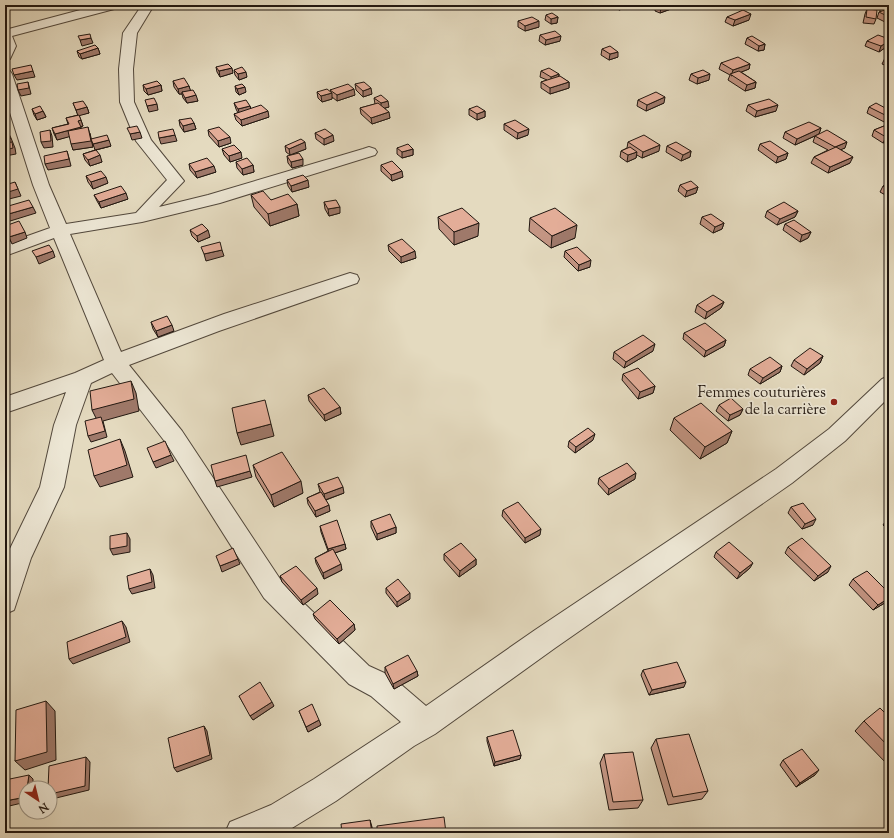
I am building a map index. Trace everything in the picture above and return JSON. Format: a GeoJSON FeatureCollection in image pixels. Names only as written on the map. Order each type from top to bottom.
{"type":"FeatureCollection","features":[{"type":"Feature","properties":{"kind":"street"},"geometry":{"type":"LineString","coordinates":[[5,56],[9,46],[5,34],[114,5]]}},
{"type":"Feature","properties":{"kind":"street"},"geometry":{"type":"LineString","coordinates":[[142,217],[176,180],[144,141],[127,102],[126,69],[130,33],[148,5]]}},
{"type":"Feature","properties":{"kind":"street"},"geometry":{"type":"LineString","coordinates":[[880,5],[889,10]]}},
{"type":"Feature","properties":{"kind":"street"},"geometry":{"type":"LineString","coordinates":[[5,74],[13,94],[41,185],[115,362],[174,437],[273,590],[359,675],[381,686],[425,724]]}},
{"type":"Feature","properties":{"kind":"street"},"geometry":{"type":"LineString","coordinates":[[5,250],[60,230],[142,217],[214,198],[368,152]]}},
{"type":"Feature","properties":{"kind":"street"},"geometry":{"type":"LineString","coordinates":[[5,405],[82,378],[115,362],[267,306],[350,279]]}},
{"type":"Feature","properties":{"kind":"street"},"geometry":{"type":"LineString","coordinates":[[5,602],[18,558],[52,487],[65,425],[82,378]]}},
{"type":"Feature","properties":{"kind":"street"},"geometry":{"type":"LineString","coordinates":[[241,833],[280,817],[325,790],[404,736],[425,724],[545,639],[784,476],[837,435],[889,384]]}},
{"type":"Feature","properties":{"kind":"building"},"geometry":{"type":"Polygon","coordinates":[[[656,5],[669,5],[661,8],[656,5]]]}},
{"type":"Feature","properties":{"kind":"building"},"geometry":{"type":"Polygon","coordinates":[[[867,9],[877,10],[876,19],[866,17],[867,9]]]}},
{"type":"Feature","properties":{"kind":"building"},"geometry":{"type":"Polygon","coordinates":[[[888,9],[889,17],[879,12],[888,9]]]}},
{"type":"Feature","properties":{"kind":"building"},"geometry":{"type":"Polygon","coordinates":[[[743,10],[751,14],[735,20],[727,17],[743,10]]]}},
{"type":"Feature","properties":{"kind":"building"},"geometry":{"type":"Polygon","coordinates":[[[552,13],[558,17],[551,19],[546,15],[552,13]]]}},
{"type":"Feature","properties":{"kind":"building"},"geometry":{"type":"Polygon","coordinates":[[[532,17],[539,21],[525,26],[518,21],[532,17]]]}},
{"type":"Feature","properties":{"kind":"building"},"geometry":{"type":"Polygon","coordinates":[[[555,31],[561,36],[546,40],[540,35],[555,31]]]}},
{"type":"Feature","properties":{"kind":"building"},"geometry":{"type":"Polygon","coordinates":[[[90,34],[91,38],[80,40],[78,36],[90,34]]]}},
{"type":"Feature","properties":{"kind":"building"},"geometry":{"type":"Polygon","coordinates":[[[878,35],[889,39],[889,41],[881,46],[867,41],[878,35]]]}},
{"type":"Feature","properties":{"kind":"building"},"geometry":{"type":"Polygon","coordinates":[[[752,36],[765,44],[759,46],[747,38],[752,36]]]}},
{"type":"Feature","properties":{"kind":"building"},"geometry":{"type":"Polygon","coordinates":[[[95,45],[98,48],[80,54],[77,51],[95,45]]]}},
{"type":"Feature","properties":{"kind":"building"},"geometry":{"type":"Polygon","coordinates":[[[610,46],[618,52],[610,54],[602,49],[610,46]]]}},
{"type":"Feature","properties":{"kind":"building"},"geometry":{"type":"Polygon","coordinates":[[[738,57],[750,64],[733,70],[721,63],[738,57]]]}},
{"type":"Feature","properties":{"kind":"building"},"geometry":{"type":"Polygon","coordinates":[[[228,64],[232,68],[219,71],[216,67],[228,64]]]}},
{"type":"Feature","properties":{"kind":"building"},"geometry":{"type":"Polygon","coordinates":[[[31,65],[33,71],[14,75],[12,69],[31,65]]]}},
{"type":"Feature","properties":{"kind":"building"},"geometry":{"type":"Polygon","coordinates":[[[242,67],[246,72],[238,74],[234,70],[242,67]]]}},
{"type":"Feature","properties":{"kind":"building"},"geometry":{"type":"Polygon","coordinates":[[[549,68],[559,74],[551,77],[541,71],[549,68]]]}},
{"type":"Feature","properties":{"kind":"building"},"geometry":{"type":"Polygon","coordinates":[[[703,70],[710,74],[698,78],[691,74],[703,70]]]}},
{"type":"Feature","properties":{"kind":"building"},"geometry":{"type":"Polygon","coordinates":[[[739,71],[756,82],[747,85],[730,74],[739,71]]]}},
{"type":"Feature","properties":{"kind":"building"},"geometry":{"type":"Polygon","coordinates":[[[560,76],[569,82],[550,88],[541,82],[560,76]]]}},
{"type":"Feature","properties":{"kind":"building"},"geometry":{"type":"Polygon","coordinates":[[[184,78],[189,86],[178,89],[173,81],[184,78]]]}},
{"type":"Feature","properties":{"kind":"building"},"geometry":{"type":"Polygon","coordinates":[[[157,81],[161,85],[146,89],[143,85],[157,81]]]}},
{"type":"Feature","properties":{"kind":"building"},"geometry":{"type":"Polygon","coordinates":[[[28,82],[29,88],[18,90],[17,84],[28,82]]]}},
{"type":"Feature","properties":{"kind":"building"},"geometry":{"type":"Polygon","coordinates":[[[364,82],[371,88],[363,91],[355,84],[364,82]]]}},
{"type":"Feature","properties":{"kind":"building"},"geometry":{"type":"Polygon","coordinates":[[[242,84],[245,87],[237,89],[235,86],[242,84]]]}},
{"type":"Feature","properties":{"kind":"building"},"geometry":{"type":"Polygon","coordinates":[[[348,84],[354,89],[337,95],[330,90],[348,84]]]}},
{"type":"Feature","properties":{"kind":"building"},"geometry":{"type":"Polygon","coordinates":[[[327,89],[332,93],[321,96],[317,92],[327,89]]]}},
{"type":"Feature","properties":{"kind":"building"},"geometry":{"type":"Polygon","coordinates":[[[193,90],[196,95],[185,98],[182,92],[193,90]]]}},
{"type":"Feature","properties":{"kind":"building"},"geometry":{"type":"Polygon","coordinates":[[[656,92],[665,97],[647,105],[638,100],[656,92]]]}},
{"type":"Feature","properties":{"kind":"building"},"geometry":{"type":"Polygon","coordinates":[[[381,95],[388,101],[381,103],[374,98],[381,95]]]}},
{"type":"Feature","properties":{"kind":"building"},"geometry":{"type":"Polygon","coordinates":[[[154,98],[157,104],[147,106],[145,100],[154,98]]]}},
{"type":"Feature","properties":{"kind":"building"},"geometry":{"type":"Polygon","coordinates":[[[769,99],[778,105],[757,111],[748,105],[769,99]]]}},
{"type":"Feature","properties":{"kind":"building"},"geometry":{"type":"Polygon","coordinates":[[[246,100],[250,106],[238,109],[234,103],[246,100]]]}},
{"type":"Feature","properties":{"kind":"building"},"geometry":{"type":"Polygon","coordinates":[[[83,101],[87,107],[76,110],[73,103],[83,101]]]}},
{"type":"Feature","properties":{"kind":"building"},"geometry":{"type":"Polygon","coordinates":[[[378,103],[389,112],[371,118],[360,108],[378,103]]]}},
{"type":"Feature","properties":{"kind":"building"},"geometry":{"type":"Polygon","coordinates":[[[876,103],[889,110],[889,117],[869,107],[876,103]]]}},
{"type":"Feature","properties":{"kind":"building"},"geometry":{"type":"Polygon","coordinates":[[[261,105],[268,111],[241,120],[234,114],[261,105]]]}},
{"type":"Feature","properties":{"kind":"building"},"geometry":{"type":"Polygon","coordinates":[[[40,106],[43,111],[35,114],[32,109],[40,106]]]}},
{"type":"Feature","properties":{"kind":"building"},"geometry":{"type":"Polygon","coordinates":[[[477,106],[485,111],[477,114],[469,109],[477,106]]]}},
{"type":"Feature","properties":{"kind":"building"},"geometry":{"type":"Polygon","coordinates":[[[79,115],[81,120],[78,121],[81,127],[55,134],[52,128],[69,124],[66,118],[79,115]]]}},
{"type":"Feature","properties":{"kind":"building"},"geometry":{"type":"Polygon","coordinates":[[[191,118],[194,123],[183,126],[179,120],[191,118]]]}},
{"type":"Feature","properties":{"kind":"building"},"geometry":{"type":"Polygon","coordinates":[[[515,120],[529,129],[518,133],[504,124],[515,120]]]}},
{"type":"Feature","properties":{"kind":"building"},"geometry":{"type":"Polygon","coordinates":[[[809,122],[821,128],[797,139],[785,132],[809,122]]]}},
{"type":"Feature","properties":{"kind":"building"},"geometry":{"type":"Polygon","coordinates":[[[889,124],[889,136],[886,137],[874,130],[889,124]]]}},
{"type":"Feature","properties":{"kind":"building"},"geometry":{"type":"Polygon","coordinates":[[[137,126],[140,132],[130,134],[127,128],[137,126]]]}},
{"type":"Feature","properties":{"kind":"building"},"geometry":{"type":"Polygon","coordinates":[[[88,127],[91,141],[71,144],[68,131],[88,127]]]}},
{"type":"Feature","properties":{"kind":"building"},"geometry":{"type":"Polygon","coordinates":[[[219,127],[230,137],[218,141],[208,130],[219,127]]]}},
{"type":"Feature","properties":{"kind":"building"},"geometry":{"type":"Polygon","coordinates":[[[173,129],[175,135],[159,138],[158,132],[173,129]]]}},
{"type":"Feature","properties":{"kind":"building"},"geometry":{"type":"Polygon","coordinates":[[[325,129],[333,135],[324,139],[315,133],[325,129]]]}},
{"type":"Feature","properties":{"kind":"building"},"geometry":{"type":"Polygon","coordinates":[[[50,130],[51,141],[41,142],[40,132],[50,130]]]}},
{"type":"Feature","properties":{"kind":"building"},"geometry":{"type":"Polygon","coordinates":[[[827,130],[847,142],[835,147],[815,136],[827,130]]]}},
{"type":"Feature","properties":{"kind":"building"},"geometry":{"type":"Polygon","coordinates":[[[8,132],[11,138],[5,140],[5,133],[8,132]]]}},
{"type":"Feature","properties":{"kind":"building"},"geometry":{"type":"Polygon","coordinates":[[[107,135],[109,140],[93,144],[91,139],[107,135]]]}},
{"type":"Feature","properties":{"kind":"building"},"geometry":{"type":"Polygon","coordinates":[[[644,135],[660,145],[643,152],[628,142],[644,135]]]}},
{"type":"Feature","properties":{"kind":"building"},"geometry":{"type":"Polygon","coordinates":[[[301,139],[305,142],[289,149],[285,146],[301,139]]]}},
{"type":"Feature","properties":{"kind":"building"},"geometry":{"type":"Polygon","coordinates":[[[770,141],[788,153],[778,157],[760,144],[770,141]]]}},
{"type":"Feature","properties":{"kind":"building"},"geometry":{"type":"Polygon","coordinates":[[[12,142],[13,148],[5,150],[5,143],[12,142]]]}},
{"type":"Feature","properties":{"kind":"building"},"geometry":{"type":"Polygon","coordinates":[[[676,142],[691,151],[683,155],[667,146],[676,142]]]}},
{"type":"Feature","properties":{"kind":"building"},"geometry":{"type":"Polygon","coordinates":[[[408,144],[413,149],[402,152],[397,148],[408,144]]]}},
{"type":"Feature","properties":{"kind":"building"},"geometry":{"type":"Polygon","coordinates":[[[234,145],[241,152],[229,156],[222,149],[234,145]]]}},
{"type":"Feature","properties":{"kind":"building"},"geometry":{"type":"Polygon","coordinates":[[[630,147],[637,152],[628,155],[621,151],[630,147]]]}},
{"type":"Feature","properties":{"kind":"building"},"geometry":{"type":"Polygon","coordinates":[[[836,147],[853,157],[830,167],[814,157],[836,147]]]}},
{"type":"Feature","properties":{"kind":"building"},"geometry":{"type":"Polygon","coordinates":[[[96,150],[100,155],[88,160],[83,154],[96,150]]]}},
{"type":"Feature","properties":{"kind":"building"},"geometry":{"type":"Polygon","coordinates":[[[67,151],[69,159],[45,164],[44,156],[67,151]]]}},
{"type":"Feature","properties":{"kind":"building"},"geometry":{"type":"Polygon","coordinates":[[[299,153],[303,159],[291,162],[287,156],[299,153]]]}},
{"type":"Feature","properties":{"kind":"building"},"geometry":{"type":"Polygon","coordinates":[[[207,158],[214,166],[195,172],[189,164],[207,158]]]}},
{"type":"Feature","properties":{"kind":"building"},"geometry":{"type":"Polygon","coordinates":[[[247,158],[253,165],[242,169],[236,162],[247,158]]]}},
{"type":"Feature","properties":{"kind":"building"},"geometry":{"type":"Polygon","coordinates":[[[392,161],[402,171],[391,175],[381,165],[392,161]]]}},
{"type":"Feature","properties":{"kind":"building"},"geometry":{"type":"Polygon","coordinates":[[[101,171],[106,177],[91,182],[86,176],[101,171]]]}},
{"type":"Feature","properties":{"kind":"building"},"geometry":{"type":"Polygon","coordinates":[[[303,175],[308,180],[291,186],[287,180],[303,175]]]}},
{"type":"Feature","properties":{"kind":"building"},"geometry":{"type":"Polygon","coordinates":[[[691,181],[698,187],[687,191],[680,185],[691,181]]]}},
{"type":"Feature","properties":{"kind":"building"},"geometry":{"type":"Polygon","coordinates":[[[15,182],[18,189],[5,193],[5,185],[15,182]]]}},
{"type":"Feature","properties":{"kind":"building"},"geometry":{"type":"Polygon","coordinates":[[[889,183],[889,189],[883,186],[889,183]]]}},
{"type":"Feature","properties":{"kind":"building"},"geometry":{"type":"Polygon","coordinates":[[[121,186],[126,193],[99,202],[94,195],[121,186]]]}},
{"type":"Feature","properties":{"kind":"building"},"geometry":{"type":"Polygon","coordinates":[[[263,191],[271,200],[288,194],[297,204],[268,214],[251,195],[263,191]]]}},
{"type":"Feature","properties":{"kind":"building"},"geometry":{"type":"Polygon","coordinates":[[[29,200],[33,207],[5,215],[5,207],[29,200]]]}},
{"type":"Feature","properties":{"kind":"building"},"geometry":{"type":"Polygon","coordinates":[[[336,200],[340,207],[328,209],[324,202],[336,200]]]}},
{"type":"Feature","properties":{"kind":"building"},"geometry":{"type":"Polygon","coordinates":[[[784,202],[798,211],[780,219],[767,211],[784,202]]]}},
{"type":"Feature","properties":{"kind":"building"},"geometry":{"type":"Polygon","coordinates":[[[462,208],[479,223],[454,232],[438,217],[462,208]]]}},
{"type":"Feature","properties":{"kind":"building"},"geometry":{"type":"Polygon","coordinates":[[[555,208],[577,225],[552,236],[530,218],[555,208]]]}},
{"type":"Feature","properties":{"kind":"building"},"geometry":{"type":"Polygon","coordinates":[[[711,214],[724,223],[715,227],[702,217],[711,214]]]}},
{"type":"Feature","properties":{"kind":"building"},"geometry":{"type":"Polygon","coordinates":[[[794,220],[811,232],[802,235],[785,224],[794,220]]]}},
{"type":"Feature","properties":{"kind":"building"},"geometry":{"type":"Polygon","coordinates":[[[19,221],[25,232],[9,237],[5,226],[19,221]]]}},
{"type":"Feature","properties":{"kind":"building"},"geometry":{"type":"Polygon","coordinates":[[[202,224],[208,230],[197,236],[190,230],[202,224]]]}},
{"type":"Feature","properties":{"kind":"building"},"geometry":{"type":"Polygon","coordinates":[[[402,239],[415,251],[401,257],[388,245],[402,239]]]}},
{"type":"Feature","properties":{"kind":"building"},"geometry":{"type":"Polygon","coordinates":[[[220,242],[222,250],[204,254],[201,247],[220,242]]]}},
{"type":"Feature","properties":{"kind":"building"},"geometry":{"type":"Polygon","coordinates":[[[49,245],[53,251],[36,257],[32,251],[49,245]]]}},
{"type":"Feature","properties":{"kind":"building"},"geometry":{"type":"Polygon","coordinates":[[[577,247],[591,260],[579,265],[565,251],[577,247]]]}},
{"type":"Feature","properties":{"kind":"building"},"geometry":{"type":"Polygon","coordinates":[[[713,295],[724,302],[707,312],[697,305],[713,295]]]}},
{"type":"Feature","properties":{"kind":"building"},"geometry":{"type":"Polygon","coordinates":[[[167,316],[172,325],[156,331],[151,322],[167,316]]]}},
{"type":"Feature","properties":{"kind":"building"},"geometry":{"type":"Polygon","coordinates":[[[705,323],[726,340],[706,351],[684,333],[705,323]]]}},
{"type":"Feature","properties":{"kind":"building"},"geometry":{"type":"Polygon","coordinates":[[[643,335],[655,344],[626,362],[614,352],[643,335]]]}},
{"type":"Feature","properties":{"kind":"building"},"geometry":{"type":"Polygon","coordinates":[[[810,348],[823,356],[807,369],[794,360],[810,348]]]}},
{"type":"Feature","properties":{"kind":"building"},"geometry":{"type":"Polygon","coordinates":[[[770,357],[782,366],[763,378],[750,369],[770,357]]]}},
{"type":"Feature","properties":{"kind":"building"},"geometry":{"type":"Polygon","coordinates":[[[638,368],[655,386],[640,392],[623,374],[638,368]]]}},
{"type":"Feature","properties":{"kind":"building"},"geometry":{"type":"Polygon","coordinates":[[[131,381],[134,399],[92,410],[90,391],[131,381]]]}},
{"type":"Feature","properties":{"kind":"building"},"geometry":{"type":"Polygon","coordinates":[[[324,388],[340,407],[324,415],[308,395],[324,388]]]}},
{"type":"Feature","properties":{"kind":"building"},"geometry":{"type":"Polygon","coordinates":[[[731,398],[743,409],[730,415],[719,405],[731,398]]]}},
{"type":"Feature","properties":{"kind":"building"},"geometry":{"type":"Polygon","coordinates":[[[265,400],[271,424],[237,433],[232,408],[265,400]]]}},
{"type":"Feature","properties":{"kind":"building"},"geometry":{"type":"Polygon","coordinates":[[[701,403],[732,431],[705,447],[674,418],[701,403]]]}},
{"type":"Feature","properties":{"kind":"building"},"geometry":{"type":"Polygon","coordinates":[[[101,417],[105,431],[88,436],[85,421],[101,417]]]}},
{"type":"Feature","properties":{"kind":"building"},"geometry":{"type":"Polygon","coordinates":[[[588,428],[595,434],[576,447],[569,441],[588,428]]]}},
{"type":"Feature","properties":{"kind":"building"},"geometry":{"type":"Polygon","coordinates":[[[120,439],[127,465],[94,476],[88,450],[120,439]]]}},
{"type":"Feature","properties":{"kind":"building"},"geometry":{"type":"Polygon","coordinates":[[[165,441],[171,455],[153,462],[147,448],[165,441]]]}},
{"type":"Feature","properties":{"kind":"building"},"geometry":{"type":"Polygon","coordinates":[[[282,452],[301,481],[271,495],[253,465],[282,452]]]}},
{"type":"Feature","properties":{"kind":"building"},"geometry":{"type":"Polygon","coordinates":[[[246,455],[250,471],[215,481],[211,465],[246,455]]]}},
{"type":"Feature","properties":{"kind":"building"},"geometry":{"type":"Polygon","coordinates":[[[627,463],[636,473],[609,489],[599,478],[627,463]]]}},
{"type":"Feature","properties":{"kind":"building"},"geometry":{"type":"Polygon","coordinates":[[[338,477],[343,487],[324,494],[318,484],[338,477]]]}},
{"type":"Feature","properties":{"kind":"building"},"geometry":{"type":"Polygon","coordinates":[[[321,492],[329,505],[315,511],[307,498],[321,492]]]}},
{"type":"Feature","properties":{"kind":"building"},"geometry":{"type":"Polygon","coordinates":[[[518,502],[541,529],[525,538],[503,510],[518,502]]]}},
{"type":"Feature","properties":{"kind":"building"},"geometry":{"type":"Polygon","coordinates":[[[803,503],[816,519],[805,524],[791,507],[803,503]]]}},
{"type":"Feature","properties":{"kind":"building"},"geometry":{"type":"Polygon","coordinates":[[[390,514],[396,527],[377,534],[371,521],[390,514]]]}},
{"type":"Feature","properties":{"kind":"building"},"geometry":{"type":"Polygon","coordinates":[[[337,520],[345,544],[328,549],[320,526],[337,520]]]}},
{"type":"Feature","properties":{"kind":"building"},"geometry":{"type":"Polygon","coordinates":[[[127,533],[127,546],[110,549],[110,536],[127,533]]]}},
{"type":"Feature","properties":{"kind":"building"},"geometry":{"type":"Polygon","coordinates":[[[802,538],[831,566],[818,576],[788,547],[802,538]]]}},
{"type":"Feature","properties":{"kind":"building"},"geometry":{"type":"Polygon","coordinates":[[[729,542],[753,563],[740,573],[716,552],[729,542]]]}},
{"type":"Feature","properties":{"kind":"building"},"geometry":{"type":"Polygon","coordinates":[[[461,543],[476,559],[460,571],[444,554],[461,543]]]}},
{"type":"Feature","properties":{"kind":"building"},"geometry":{"type":"Polygon","coordinates":[[[233,548],[238,559],[220,566],[216,556],[233,548]]]}},
{"type":"Feature","properties":{"kind":"building"},"geometry":{"type":"Polygon","coordinates":[[[333,549],[341,564],[323,573],[315,558],[333,549]]]}},
{"type":"Feature","properties":{"kind":"building"},"geometry":{"type":"Polygon","coordinates":[[[296,566],[317,588],[301,600],[280,576],[296,566]]]}},
{"type":"Feature","properties":{"kind":"building"},"geometry":{"type":"Polygon","coordinates":[[[150,569],[152,582],[129,589],[127,576],[150,569]]]}},
{"type":"Feature","properties":{"kind":"building"},"geometry":{"type":"Polygon","coordinates":[[[867,571],[889,593],[889,598],[878,605],[853,579],[867,571]]]}},
{"type":"Feature","properties":{"kind":"building"},"geometry":{"type":"Polygon","coordinates":[[[398,579],[410,593],[397,602],[386,588],[398,579]]]}},
{"type":"Feature","properties":{"kind":"building"},"geometry":{"type":"Polygon","coordinates":[[[330,600],[354,624],[337,639],[313,614],[330,600]]]}},
{"type":"Feature","properties":{"kind":"building"},"geometry":{"type":"Polygon","coordinates":[[[122,621],[126,637],[69,659],[67,642],[122,621]]]}},
{"type":"Feature","properties":{"kind":"building"},"geometry":{"type":"Polygon","coordinates":[[[408,655],[417,671],[393,684],[385,667],[408,655]]]}},
{"type":"Feature","properties":{"kind":"building"},"geometry":{"type":"Polygon","coordinates":[[[677,662],[686,682],[652,690],[643,670],[677,662]]]}},
{"type":"Feature","properties":{"kind":"building"},"geometry":{"type":"Polygon","coordinates":[[[260,682],[272,702],[250,716],[239,696],[260,682]]]}},
{"type":"Feature","properties":{"kind":"building"},"geometry":{"type":"Polygon","coordinates":[[[46,701],[47,752],[15,761],[16,710],[46,701]]]}},
{"type":"Feature","properties":{"kind":"building"},"geometry":{"type":"Polygon","coordinates":[[[312,704],[319,720],[306,727],[299,711],[312,704]]]}},
{"type":"Feature","properties":{"kind":"building"},"geometry":{"type":"Polygon","coordinates":[[[880,708],[889,717],[889,747],[864,721],[880,708]]]}},
{"type":"Feature","properties":{"kind":"building"},"geometry":{"type":"Polygon","coordinates":[[[204,726],[210,755],[174,768],[168,738],[204,726]]]}},
{"type":"Feature","properties":{"kind":"building"},"geometry":{"type":"Polygon","coordinates":[[[513,730],[521,755],[495,762],[487,737],[513,730]]]}},
{"type":"Feature","properties":{"kind":"building"},"geometry":{"type":"Polygon","coordinates":[[[689,734],[708,791],[673,797],[656,739],[689,734]]]}},
{"type":"Feature","properties":{"kind":"building"},"geometry":{"type":"Polygon","coordinates":[[[802,749],[819,770],[800,783],[783,760],[802,749]]]}},
{"type":"Feature","properties":{"kind":"building"},"geometry":{"type":"Polygon","coordinates":[[[633,752],[643,800],[613,802],[604,754],[633,752]]]}},
{"type":"Feature","properties":{"kind":"building"},"geometry":{"type":"Polygon","coordinates":[[[86,757],[85,786],[58,792],[58,780],[48,780],[49,766],[86,757]]]}},
{"type":"Feature","properties":{"kind":"building"},"geometry":{"type":"Polygon","coordinates":[[[29,775],[28,780],[18,780],[18,799],[5,801],[5,780],[29,775]]]}},
{"type":"Feature","properties":{"kind":"building"},"geometry":{"type":"Polygon","coordinates":[[[444,817],[446,833],[377,833],[377,826],[444,817]]]}},
{"type":"Feature","properties":{"kind":"building"},"geometry":{"type":"Polygon","coordinates":[[[370,820],[372,833],[342,833],[341,824],[370,820]]]}},
{"type":"Feature","properties":{"kind":"place","name":"Femmes couturières de la carrière"},"geometry":{"type":"Point","coordinates":[834,402]}}]}
